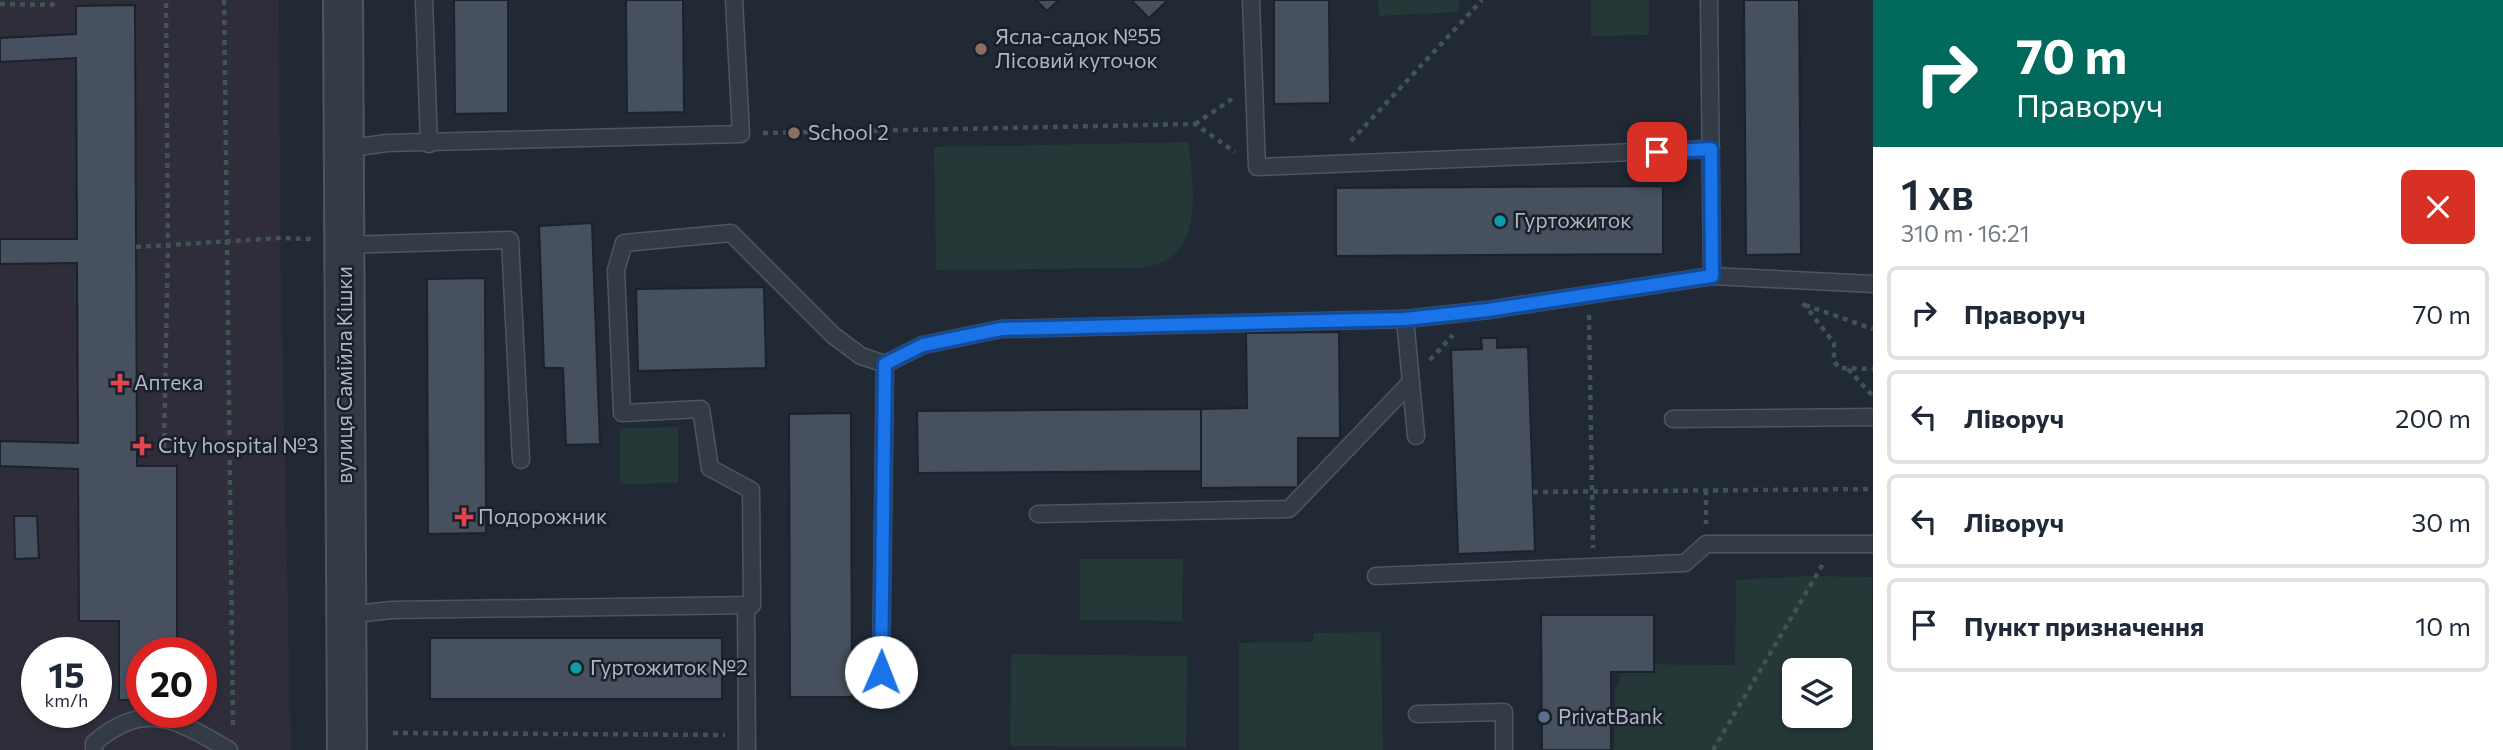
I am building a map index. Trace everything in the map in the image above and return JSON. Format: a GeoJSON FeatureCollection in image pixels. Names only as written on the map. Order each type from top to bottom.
{"type":"FeatureCollection","features":[{"type":"Feature","properties":{"kind":"street","name":"вулиця Самійла Кішки"},"geometry":{"type":"LineString","coordinates":[[343,0],[347,750]]}},
{"type":"Feature","properties":{"kind":"lane"},"geometry":{"type":"LineString","coordinates":[[424,0],[429,144]]}},
{"type":"Feature","properties":{"kind":"lane"},"geometry":{"type":"LineString","coordinates":[[344,149],[387,143],[741,134],[734,0]]}},
{"type":"Feature","properties":{"kind":"lane"},"geometry":{"type":"LineString","coordinates":[[1251,0],[1257,167],[1711,149]]}},
{"type":"Feature","properties":{"kind":"lane"},"geometry":{"type":"LineString","coordinates":[[1709,0],[1712,276]]}},
{"type":"Feature","properties":{"kind":"lane"},"geometry":{"type":"LineString","coordinates":[[346,615],[392,610],[752,605],[751,490],[710,468],[701,409],[622,414],[616,270],[624,243],[731,233],[834,336],[861,356],[885,364],[923,345],[1001,329],[1405,319],[1712,276],[1873,284]]}},
{"type":"Feature","properties":{"kind":"lane"},"geometry":{"type":"LineString","coordinates":[[344,242],[510,240],[521,460]]}},
{"type":"Feature","properties":{"kind":"lane"},"geometry":{"type":"LineString","coordinates":[[1405,319],[1416,436]]}},
{"type":"Feature","properties":{"kind":"lane"},"geometry":{"type":"LineString","coordinates":[[881,672],[885,364]]}},
{"type":"Feature","properties":{"kind":"lane"},"geometry":{"type":"LineString","coordinates":[[1038,514],[1289,509],[1411,382]]}},
{"type":"Feature","properties":{"kind":"lane"},"geometry":{"type":"LineString","coordinates":[[1674,419],[1873,418]]}},
{"type":"Feature","properties":{"kind":"lane"},"geometry":{"type":"LineString","coordinates":[[1376,576],[1685,563],[1706,544],[1873,544]]}},
{"type":"Feature","properties":{"kind":"lane"},"geometry":{"type":"LineString","coordinates":[[746,606],[747,742]]}},
{"type":"Feature","properties":{"kind":"lane"},"geometry":{"type":"LineString","coordinates":[[1417,714],[1504,712],[1504,750]]}},
{"type":"Feature","properties":{"kind":"lane"},"geometry":{"type":"LineString","coordinates":[[94,750],[94,743],[112,728],[132,720],[149,719],[170,719],[231,743]]}},
{"type":"Feature","properties":{"kind":"path"},"geometry":{"type":"LineString","coordinates":[[0,4],[52,5],[58,0]]}},
{"type":"Feature","properties":{"kind":"path"},"geometry":{"type":"LineString","coordinates":[[164,448],[168,245],[166,0]]}},
{"type":"Feature","properties":{"kind":"path"},"geometry":{"type":"LineString","coordinates":[[224,0],[229,242],[231,743]]}},
{"type":"Feature","properties":{"kind":"path"},"geometry":{"type":"LineString","coordinates":[[1329,164],[1482,0]]}},
{"type":"Feature","properties":{"kind":"path"},"geometry":{"type":"LineString","coordinates":[[741,134],[1195,124],[1254,85]]}},
{"type":"Feature","properties":{"kind":"path"},"geometry":{"type":"LineString","coordinates":[[1195,124],[1257,167]]}},
{"type":"Feature","properties":{"kind":"path"},"geometry":{"type":"LineString","coordinates":[[136,247],[290,238],[344,242]]}},
{"type":"Feature","properties":{"kind":"path"},"geometry":{"type":"LineString","coordinates":[[1784,279],[1834,343],[1835,361],[1839,368],[1873,369]]}},
{"type":"Feature","properties":{"kind":"path"},"geometry":{"type":"LineString","coordinates":[[1589,294],[1593,566]]}},
{"type":"Feature","properties":{"kind":"path"},"geometry":{"type":"LineString","coordinates":[[1805,305],[1873,330]]}},
{"type":"Feature","properties":{"kind":"path"},"geometry":{"type":"LineString","coordinates":[[1411,382],[1474,311]]}},
{"type":"Feature","properties":{"kind":"path"},"geometry":{"type":"LineString","coordinates":[[1848,369],[1873,396]]}},
{"type":"Feature","properties":{"kind":"path"},"geometry":{"type":"LineString","coordinates":[[1533,492],[1873,489]]}},
{"type":"Feature","properties":{"kind":"path"},"geometry":{"type":"LineString","coordinates":[[1706,490],[1706,544]]}},
{"type":"Feature","properties":{"kind":"path"},"geometry":{"type":"LineString","coordinates":[[1713,750],[1834,544]]}},
{"type":"Feature","properties":{"kind":"path"},"geometry":{"type":"LineString","coordinates":[[393,733],[747,742]]}},
{"type":"Feature","properties":{"kind":"shaded area","name":"City hospital №3"},"geometry":{"type":"Polygon","coordinates":[[[0,0],[279,0],[280,238],[291,750],[0,750],[0,0]]]}},
{"type":"Feature","properties":{"kind":"shaded area"},"geometry":{"type":"Polygon","coordinates":[[[1378,0],[1459,0],[1459,12],[1379,16],[1378,0]]]}},
{"type":"Feature","properties":{"kind":"shaded area"},"geometry":{"type":"Polygon","coordinates":[[[1591,0],[1649,0],[1649,35],[1591,36],[1591,0]]]}},
{"type":"Feature","properties":{"kind":"shaded area"},"geometry":{"type":"Polygon","coordinates":[[[1189,142],[1193,189],[1191,222],[1179,249],[1165,261],[1142,268],[936,270],[934,147],[1189,142]]]}},
{"type":"Feature","properties":{"kind":"shaded area"},"geometry":{"type":"Polygon","coordinates":[[[678,427],[678,483],[620,484],[620,428],[678,427]]]}},
{"type":"Feature","properties":{"kind":"shaded area"},"geometry":{"type":"Polygon","coordinates":[[[1080,559],[1183,559],[1182,621],[1080,620],[1080,559]]]}},
{"type":"Feature","properties":{"kind":"shaded area"},"geometry":{"type":"Polygon","coordinates":[[[1809,576],[1872,577],[1873,750],[1614,750],[1615,690],[1625,664],[1735,665],[1736,580],[1809,576]]]}},
{"type":"Feature","properties":{"kind":"shaded area"},"geometry":{"type":"Polygon","coordinates":[[[1381,632],[1383,750],[1239,750],[1239,643],[1313,642],[1314,633],[1381,632]]]}},
{"type":"Feature","properties":{"kind":"shaded area"},"geometry":{"type":"Polygon","coordinates":[[[1011,654],[1187,656],[1186,747],[1010,746],[1011,654]]]}},
{"type":"Feature","properties":{"kind":"building"},"geometry":{"type":"Polygon","coordinates":[[[454,0],[508,0],[508,113],[455,114],[454,0]]]}},
{"type":"Feature","properties":{"kind":"building"},"geometry":{"type":"Polygon","coordinates":[[[626,0],[683,0],[684,112],[627,113],[626,0]]]}},
{"type":"Feature","properties":{"kind":"building"},"geometry":{"type":"Polygon","coordinates":[[[1036,0],[1059,0],[1047,11],[1036,0]]]}},
{"type":"Feature","properties":{"kind":"building"},"geometry":{"type":"Polygon","coordinates":[[[1131,0],[1168,0],[1149,18],[1131,0]]]}},
{"type":"Feature","properties":{"kind":"building"},"geometry":{"type":"Polygon","coordinates":[[[1274,0],[1329,0],[1330,103],[1274,104],[1274,0]]]}},
{"type":"Feature","properties":{"kind":"building"},"geometry":{"type":"Polygon","coordinates":[[[1744,0],[1799,0],[1801,254],[1746,255],[1744,0]]]}},
{"type":"Feature","properties":{"kind":"building"},"geometry":{"type":"Polygon","coordinates":[[[135,5],[137,466],[177,466],[177,637],[126,637],[126,700],[119,700],[119,621],[79,621],[78,469],[0,466],[0,441],[78,443],[77,263],[0,264],[0,239],[77,239],[76,58],[0,62],[0,38],[76,34],[76,6],[135,5]]]}},
{"type":"Feature","properties":{"kind":"building","name":"Гуртожиток"},"geometry":{"type":"Polygon","coordinates":[[[1663,186],[1663,254],[1336,256],[1336,188],[1663,186]]]}},
{"type":"Feature","properties":{"kind":"building"},"geometry":{"type":"Polygon","coordinates":[[[592,223],[600,444],[566,445],[563,368],[544,368],[539,226],[592,223]]]}},
{"type":"Feature","properties":{"kind":"building"},"geometry":{"type":"Polygon","coordinates":[[[485,278],[486,533],[428,534],[427,279],[485,278]]]}},
{"type":"Feature","properties":{"kind":"building"},"geometry":{"type":"Polygon","coordinates":[[[764,287],[766,368],[638,371],[636,289],[764,287]]]}},
{"type":"Feature","properties":{"kind":"building"},"geometry":{"type":"Polygon","coordinates":[[[1339,332],[1340,438],[1298,438],[1298,487],[1201,488],[1201,409],[1247,408],[1246,333],[1339,332]]]}},
{"type":"Feature","properties":{"kind":"building"},"geometry":{"type":"Polygon","coordinates":[[[1481,338],[1497,338],[1497,348],[1528,347],[1535,551],[1458,554],[1451,350],[1482,349],[1481,338]]]}},
{"type":"Feature","properties":{"kind":"building"},"geometry":{"type":"Polygon","coordinates":[[[1201,409],[1201,471],[918,473],[917,411],[1201,409]]]}},
{"type":"Feature","properties":{"kind":"building"},"geometry":{"type":"Polygon","coordinates":[[[851,413],[852,697],[790,697],[789,414],[851,413]]]}},
{"type":"Feature","properties":{"kind":"building"},"geometry":{"type":"Polygon","coordinates":[[[14,516],[37,516],[39,558],[15,559],[14,516]]]}},
{"type":"Feature","properties":{"kind":"building"},"geometry":{"type":"Polygon","coordinates":[[[1541,615],[1654,615],[1654,672],[1611,672],[1611,750],[1542,750],[1541,615]]]}},
{"type":"Feature","properties":{"kind":"building","name":"Гуртожиток №2"},"geometry":{"type":"Polygon","coordinates":[[[430,638],[722,638],[722,699],[430,699],[430,638]]]}},
{"type":"Feature","properties":{"kind":"place","name":"Ясла-садок №55 Лісовий куточок"},"geometry":{"type":"Point","coordinates":[981,49]}},
{"type":"Feature","properties":{"kind":"place","name":"School 2"},"geometry":{"type":"Point","coordinates":[794,133]}},
{"type":"Feature","properties":{"kind":"place","name":"Гуртожиток"},"geometry":{"type":"Point","coordinates":[1500,221]}},
{"type":"Feature","properties":{"kind":"place","name":"Аптека"},"geometry":{"type":"Point","coordinates":[120,383]}},
{"type":"Feature","properties":{"kind":"place","name":"City hospital №3"},"geometry":{"type":"Point","coordinates":[142,446]}},
{"type":"Feature","properties":{"kind":"place","name":"Подорожник"},"geometry":{"type":"Point","coordinates":[464,517]}},
{"type":"Feature","properties":{"kind":"place","name":"Гуртожиток №2"},"geometry":{"type":"Point","coordinates":[576,668]}},
{"type":"Feature","properties":{"kind":"place","name":"PrivatBank"},"geometry":{"type":"Point","coordinates":[1544,717]}},
{"type":"Feature","properties":{"kind":"route"},"geometry":{"type":"LineString","coordinates":[[881,672],[885,364],[923,345],[1001,329],[1405,319],[1488,310],[1712,276],[1711,149],[1657,152]]}}]}
